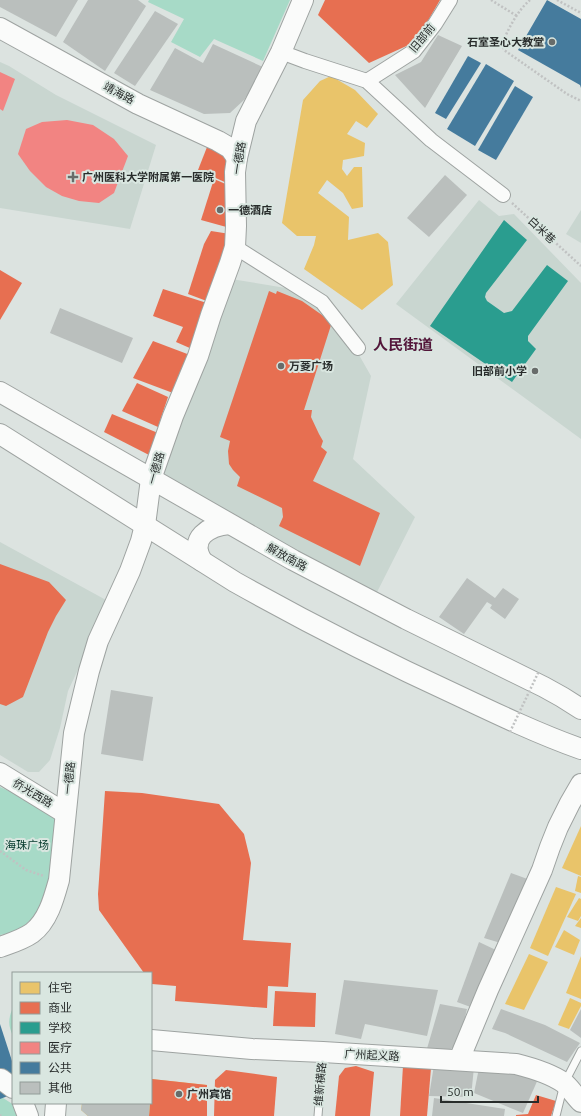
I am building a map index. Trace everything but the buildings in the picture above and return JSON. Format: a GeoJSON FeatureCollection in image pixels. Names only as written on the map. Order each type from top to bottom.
{"type":"FeatureCollection","features":[{"type":"Feature","properties":{"kind":"main road","name":"一德路"},"geometry":{"type":"LineString","coordinates":[[0,948],[33,932],[41,924],[48,913],[55,895],[59,880],[74,733],[89,671],[98,641],[130,571],[141,541],[145,526],[151,479],[173,416],[198,356],[235,247],[235,172],[246,121],[281,52],[303,0]]}},
{"type":"Feature","properties":{"kind":"main road","name":"靖海路"},"geometry":{"type":"LineString","coordinates":[[0,28],[138,104],[218,141],[230,148],[237,158]]}},
{"type":"Feature","properties":{"kind":"main road","name":"解放南路"},"geometry":{"type":"LineString","coordinates":[[0,392],[300,564],[544,687],[581,709]]}},
{"type":"Feature","properties":{"kind":"main road"},"geometry":{"type":"LineString","coordinates":[[0,434],[235,582],[273,603],[416,676],[552,738],[581,749]]}},
{"type":"Feature","properties":{"kind":"main road"},"geometry":{"type":"LineString","coordinates":[[202,561],[198,554],[197,546],[201,537],[206,531],[214,527],[229,524]]}},
{"type":"Feature","properties":{"kind":"main road","name":"侨光西路"},"geometry":{"type":"LineString","coordinates":[[0,773],[65,813]]}},
{"type":"Feature","properties":{"kind":"main road"},"geometry":{"type":"LineString","coordinates":[[459,1060],[488,990],[542,870],[558,828],[570,802],[581,784]]}},
{"type":"Feature","properties":{"kind":"main road","name":"广州起义路"},"geometry":{"type":"LineString","coordinates":[[152,1040],[252,1049],[516,1064],[546,1073],[564,1084],[581,1102]]}},
{"type":"Feature","properties":{"kind":"main road"},"geometry":{"type":"LineString","coordinates":[[23,1104],[28,1116]]}},
{"type":"Feature","properties":{"kind":"main road"},"geometry":{"type":"LineString","coordinates":[[55,1116],[56,1104]]}},
{"type":"Feature","properties":{"kind":"street","name":"旧部前"},"geometry":{"type":"LineString","coordinates":[[367,81],[414,51],[435,24],[450,0]]}},
{"type":"Feature","properties":{"kind":"street"},"geometry":{"type":"LineString","coordinates":[[281,52],[367,81],[431,140],[503,195]]}},
{"type":"Feature","properties":{"kind":"street"},"geometry":{"type":"LineString","coordinates":[[235,247],[322,302],[358,348]]}},
{"type":"Feature","properties":{"kind":"lane"},"geometry":{"type":"LineString","coordinates":[[556,1116],[564,1084],[581,1051]]}},
{"type":"Feature","properties":{"kind":"lane","name":"维新横路"},"geometry":{"type":"LineString","coordinates":[[318,1116],[323,1052]]}},
{"type":"Feature","properties":{"kind":"path"},"geometry":{"type":"LineString","coordinates":[[491,0],[517,16]]}},
{"type":"Feature","properties":{"kind":"path"},"geometry":{"type":"LineString","coordinates":[[530,0],[525,4],[508,31],[502,44],[504,50],[567,94],[581,101]]}},
{"type":"Feature","properties":{"kind":"path"},"geometry":{"type":"LineString","coordinates":[[557,0],[581,13]]}},
{"type":"Feature","properties":{"kind":"path","name":"白米巷"},"geometry":{"type":"LineString","coordinates":[[503,195],[581,266]]}},
{"type":"Feature","properties":{"kind":"path"},"geometry":{"type":"LineString","coordinates":[[510,732],[539,671]]}},
{"type":"Feature","properties":{"kind":"path"},"geometry":{"type":"LineString","coordinates":[[0,851],[26,870],[59,880]]}},
{"type":"Feature","properties":{"kind":"shaded area","name":"广州医科大学附属第一医院"},"geometry":{"type":"Polygon","coordinates":[[[0,62],[56,95],[156,145],[130,229],[0,208],[0,62]]]}},
{"type":"Feature","properties":{"kind":"shaded area","name":"旧部前小学"},"geometry":{"type":"Polygon","coordinates":[[[479,200],[499,216],[514,214],[581,283],[581,439],[396,304],[479,200]]]}},
{"type":"Feature","properties":{"kind":"shaded area"},"geometry":{"type":"Polygon","coordinates":[[[581,210],[581,243],[566,234],[581,210]]]}},
{"type":"Feature","properties":{"kind":"shaded area","name":"万菱广场"},"geometry":{"type":"Polygon","coordinates":[[[225,278],[304,291],[347,334],[371,376],[353,459],[415,517],[372,602],[151,479],[225,278]]]}},
{"type":"Feature","properties":{"kind":"shaded area"},"geometry":{"type":"Polygon","coordinates":[[[0,542],[106,600],[97,629],[68,691],[60,728],[50,760],[39,772],[28,772],[0,755],[0,542]]]}},
{"type":"Feature","properties":{"kind":"green space"},"geometry":{"type":"Polygon","coordinates":[[[149,0],[290,0],[263,61],[214,39],[200,57],[171,42],[184,19],[148,2],[149,0]]]}},
{"type":"Feature","properties":{"kind":"green space","name":"海珠广场"},"geometry":{"type":"Polygon","coordinates":[[[0,787],[22,797],[56,819],[48,894],[36,915],[18,931],[0,935],[0,787]]]}},
{"type":"Feature","properties":{"kind":"green space"},"geometry":{"type":"Polygon","coordinates":[[[12,1010],[12,1034],[9,1022],[12,1010]]]}},
{"type":"Feature","properties":{"kind":"green space"},"geometry":{"type":"Polygon","coordinates":[[[0,1096],[14,1105],[17,1116],[0,1116],[0,1096]]]}},
{"type":"Feature","properties":{"kind":"place","name":"石室圣心大教堂"},"geometry":{"type":"Point","coordinates":[552,42]}},
{"type":"Feature","properties":{"kind":"place","name":"广州医科大学附属第一医院"},"geometry":{"type":"Point","coordinates":[73,177]}},
{"type":"Feature","properties":{"kind":"place","name":"一德酒店"},"geometry":{"type":"Point","coordinates":[220,210]}},
{"type":"Feature","properties":{"kind":"place","name":"万菱广场"},"geometry":{"type":"Point","coordinates":[281,366]}},
{"type":"Feature","properties":{"kind":"place","name":"旧部前小学"},"geometry":{"type":"Point","coordinates":[535,371]}},
{"type":"Feature","properties":{"kind":"place","name":"广州宾馆"},"geometry":{"type":"Point","coordinates":[179,1094]}},
{"type":"Feature","properties":{"kind":"district","name":"人民街道"},"geometry":{"type":"Point","coordinates":[403,344]}}]}
